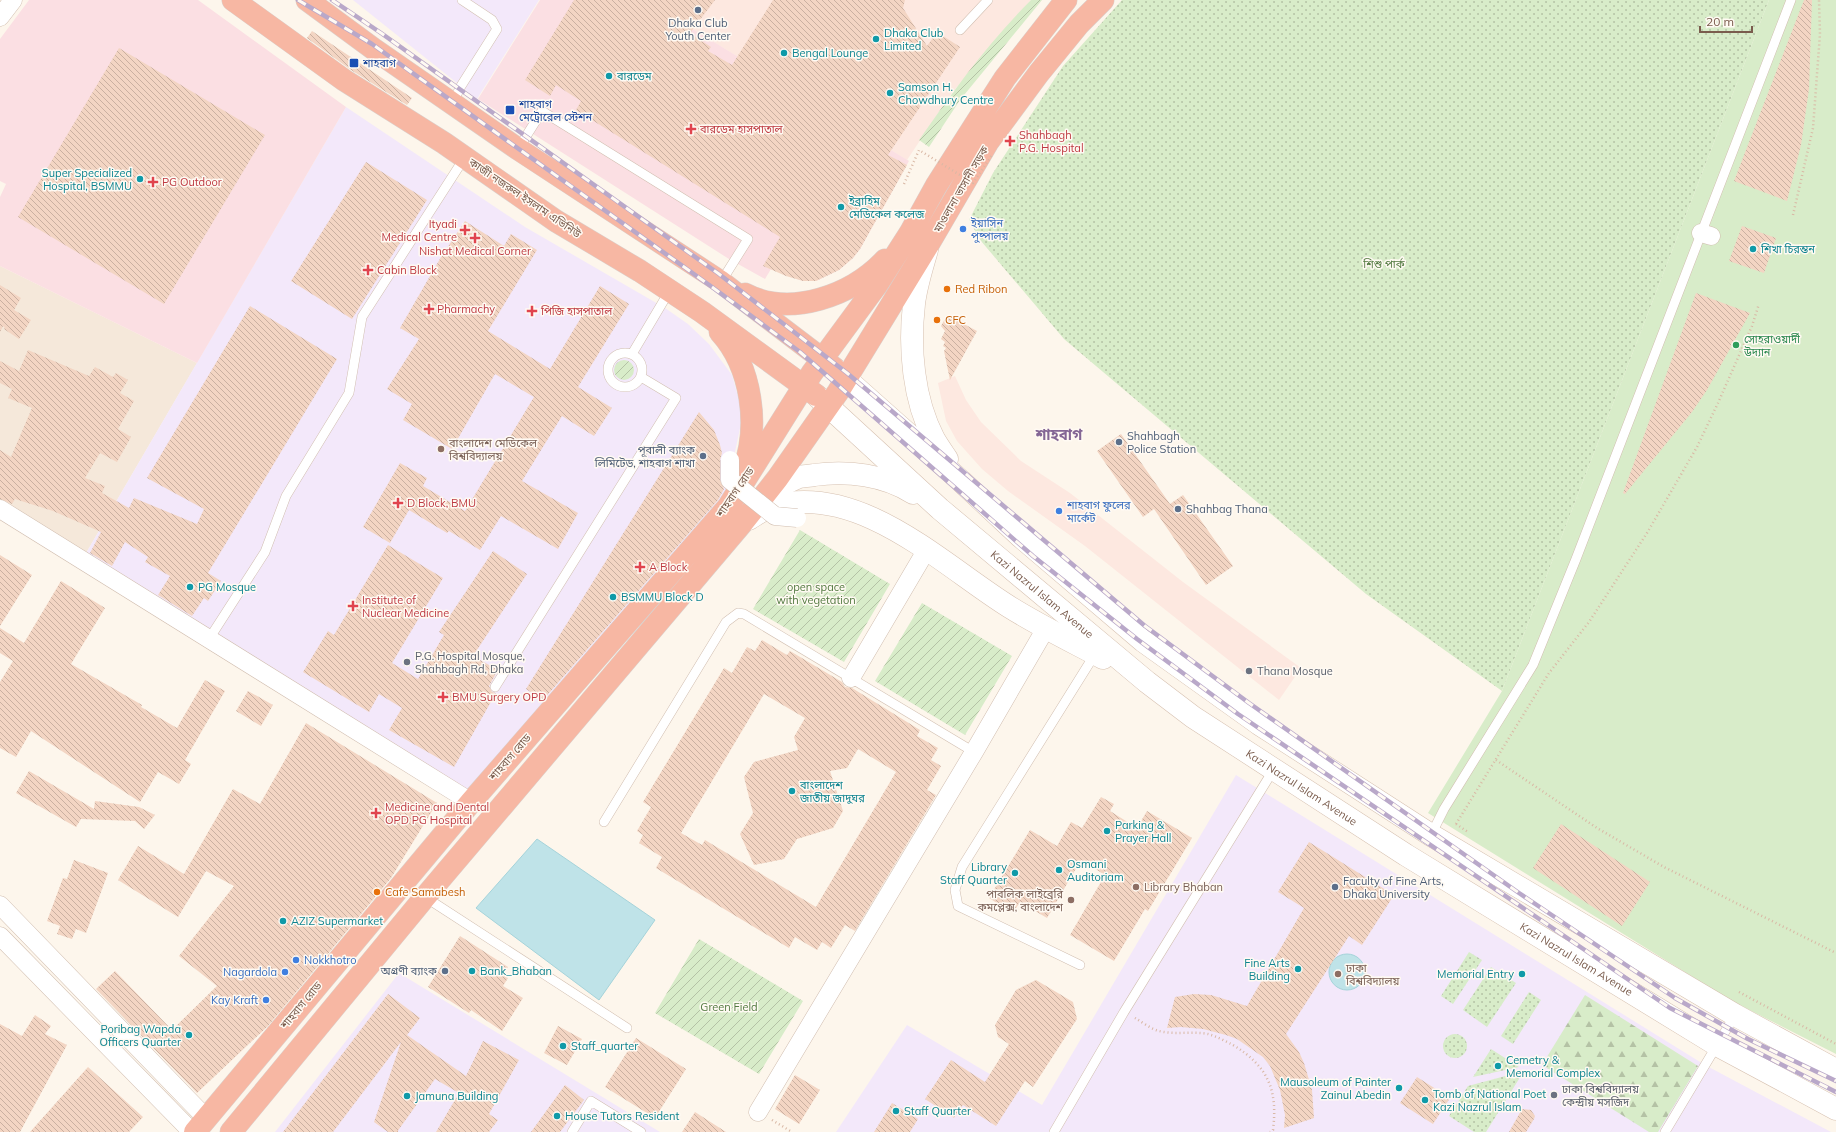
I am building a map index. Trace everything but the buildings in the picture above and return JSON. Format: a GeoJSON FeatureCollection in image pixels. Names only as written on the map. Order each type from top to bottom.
{"type":"FeatureCollection","features":[{"type":"Feature","properties":{"kind":"highway","name":"কাজী নজরুল ইসলাম এভিনিউ"},"geometry":{"type":"LineString","coordinates":[[233,0],[344,80],[465,158],[556,221],[670,290],[702,312],[825,383]]}},
{"type":"Feature","properties":{"kind":"highway","name":"মাওলানা ভাসানী সড়ক"},"geometry":{"type":"LineString","coordinates":[[825,383],[876,286],[910,232],[944,172],[1006,78],[1066,0]]}},
{"type":"Feature","properties":{"kind":"highway","name":"মাওলানা ভাসানী সড়ক"},"geometry":{"type":"LineString","coordinates":[[825,383],[928,245],[988,142],[1039,73],[1079,24],[1103,0]]}},
{"type":"Feature","properties":{"kind":"highway"},"geometry":{"type":"LineString","coordinates":[[312,2],[375,50],[518,149],[721,282],[752,298],[771,303],[792,305],[817,300],[853,286],[870,273],[910,232]]}},
{"type":"Feature","properties":{"kind":"highway"},"geometry":{"type":"LineString","coordinates":[[721,282],[825,383]]}},
{"type":"Feature","properties":{"kind":"highway"},"geometry":{"type":"LineString","coordinates":[[702,312],[729,341],[740,362],[748,387],[751,412],[751,443],[744,469],[728,507]]}},
{"type":"Feature","properties":{"kind":"highway","name":"শাহবাগ রোড"},"geometry":{"type":"LineString","coordinates":[[197,1127],[471,802],[728,507],[825,383]]}},
{"type":"Feature","properties":{"kind":"highway","name":"শাহবাগ রোড"},"geometry":{"type":"LineString","coordinates":[[231,1132],[425,897],[743,522],[777,479],[825,383]]}},
{"type":"Feature","properties":{"kind":"main road"},"geometry":{"type":"LineString","coordinates":[[928,245],[914,303],[912,342],[915,378],[922,408],[933,438],[961,481]]}},
{"type":"Feature","properties":{"kind":"main road"},"geometry":{"type":"LineString","coordinates":[[825,383],[961,481],[1010,527],[1143,641],[1259,724],[1431,835],[1735,1015],[1836,1070]]}},
{"type":"Feature","properties":{"kind":"main road","name":"Kazi Nazrul Islam Avenue"},"geometry":{"type":"LineString","coordinates":[[825,383],[940,510],[1146,682],[1192,717],[1406,855],[1717,1045],[1836,1109]]}},
{"type":"Feature","properties":{"kind":"main road"},"geometry":{"type":"LineString","coordinates":[[743,522],[771,492],[800,477],[830,473],[865,475],[901,486],[940,510]]}},
{"type":"Feature","properties":{"kind":"main road"},"geometry":{"type":"LineString","coordinates":[[743,522],[772,506],[782,504],[809,503],[840,505],[867,515],[927,549],[1008,606],[1146,682]]}},
{"type":"Feature","properties":{"kind":"street"},"geometry":{"type":"LineString","coordinates":[[0,17],[13,0]]}},
{"type":"Feature","properties":{"kind":"street"},"geometry":{"type":"LineString","coordinates":[[730,460],[730,480],[775,516],[797,518]]}},
{"type":"Feature","properties":{"kind":"street"},"geometry":{"type":"LineString","coordinates":[[0,509],[471,802]]}},
{"type":"Feature","properties":{"kind":"street"},"geometry":{"type":"LineString","coordinates":[[850,678],[927,549]]}},
{"type":"Feature","properties":{"kind":"street"},"geometry":{"type":"LineString","coordinates":[[758,1112],[974,752],[1046,628]]}},
{"type":"Feature","properties":{"kind":"street"},"geometry":{"type":"LineString","coordinates":[[0,905],[59,966],[197,1127]]}},
{"type":"Feature","properties":{"kind":"street"},"geometry":{"type":"LineString","coordinates":[[0,936],[44,981],[197,1127]]}},
{"type":"Feature","properties":{"kind":"street"},"geometry":{"type":"LineString","coordinates":[[44,981],[59,966]]}},
{"type":"Feature","properties":{"kind":"lane"},"geometry":{"type":"LineString","coordinates":[[452,104],[498,29],[492,20],[462,0]]}},
{"type":"Feature","properties":{"kind":"lane"},"geometry":{"type":"LineString","coordinates":[[960,30],[988,0]]}},
{"type":"Feature","properties":{"kind":"lane"},"geometry":{"type":"LineString","coordinates":[[1431,835],[1444,809],[1533,665],[1706,235],[1791,0]]}},
{"type":"Feature","properties":{"kind":"lane"},"geometry":{"type":"LineString","coordinates":[[518,149],[542,111],[748,239],[721,282]]}},
{"type":"Feature","properties":{"kind":"lane"},"geometry":{"type":"LineString","coordinates":[[209,639],[265,552],[286,496],[349,393],[362,318],[465,158]]}},
{"type":"Feature","properties":{"kind":"lane"},"geometry":{"type":"LineString","coordinates":[[632,354],[670,290]]}},
{"type":"Feature","properties":{"kind":"lane"},"geometry":{"type":"LineString","coordinates":[[620,353],[632,354],[640,361],[642,372],[641,377],[633,386],[623,388],[617,386],[609,378],[607,372],[611,360],[620,353]]}},
{"type":"Feature","properties":{"kind":"lane"},"geometry":{"type":"LineString","coordinates":[[495,687],[676,398],[641,377]]}},
{"type":"Feature","properties":{"kind":"lane"},"geometry":{"type":"LineString","coordinates":[[604,822],[726,622],[738,613],[744,614],[974,752]]}},
{"type":"Feature","properties":{"kind":"lane"},"geometry":{"type":"LineString","coordinates":[[1080,965],[958,906],[955,890],[962,867],[1095,654]]}},
{"type":"Feature","properties":{"kind":"lane"},"geometry":{"type":"LineString","coordinates":[[1054,1132],[1124,1012],[1274,769]]}},
{"type":"Feature","properties":{"kind":"lane"},"geometry":{"type":"LineString","coordinates":[[425,897],[627,1028]]}},
{"type":"Feature","properties":{"kind":"lane"},"geometry":{"type":"LineString","coordinates":[[1665,1132],[1735,1015]]}},
{"type":"Feature","properties":{"kind":"lane"},"geometry":{"type":"LineString","coordinates":[[572,1132],[591,1101],[641,1132]]}},
{"type":"Feature","properties":{"kind":"path"},"geometry":{"type":"LineString","coordinates":[[1793,215],[1813,128],[1820,34],[1819,0]]}},
{"type":"Feature","properties":{"kind":"path"},"geometry":{"type":"LineString","coordinates":[[904,184],[919,150],[973,184],[992,155]]}},
{"type":"Feature","properties":{"kind":"path"},"geometry":{"type":"LineString","coordinates":[[1456,824],[1549,674],[1576,640],[1603,602],[1673,489],[1718,403],[1752,326],[1759,304]]}},
{"type":"Feature","properties":{"kind":"path"},"geometry":{"type":"LineString","coordinates":[[1496,760],[1597,828],[1664,867],[1836,953]]}},
{"type":"Feature","properties":{"kind":"path"},"geometry":{"type":"LineString","coordinates":[[1124,1012],[1157,1031],[1170,1033],[1208,1034],[1245,1052],[1257,1062],[1272,1090],[1275,1112],[1273,1130],[1270,1132]]}},
{"type":"Feature","properties":{"kind":"shaded area","name":"PG Outdoor"},"geometry":{"type":"Polygon","coordinates":[[[29,0],[198,0],[346,107],[197,363],[0,266],[0,197],[6,184],[0,181],[0,39],[29,0]]]}},
{"type":"Feature","properties":{"kind":"shaded area"},"geometry":{"type":"Polygon","coordinates":[[[353,0],[539,0],[477,99],[353,0]]]}},
{"type":"Feature","properties":{"kind":"shaded area","name":"বারডেম হাসপাতাল"},"geometry":{"type":"Polygon","coordinates":[[[540,0],[645,0],[909,161],[860,249],[853,258],[839,270],[816,281],[803,281],[771,269],[765,279],[729,259],[478,99],[540,0]]]}},
{"type":"Feature","properties":{"kind":"shaded area"},"geometry":{"type":"Polygon","coordinates":[[[645,0],[1031,0],[951,94],[907,160],[645,0]]]}},
{"type":"Feature","properties":{"kind":"shaded area","name":"বাংলাদেশ মেডিকেল বিশ্ববিদ্যালয়"},"geometry":{"type":"Polygon","coordinates":[[[346,107],[525,227],[665,308],[688,324],[709,344],[732,375],[743,414],[728,485],[722,502],[469,795],[82,560],[346,107]]]}},
{"type":"Feature","properties":{"kind":"shaded area"},"geometry":{"type":"Polygon","coordinates":[[[0,266],[197,363],[82,560],[0,508],[0,266]]]}},
{"type":"Feature","properties":{"kind":"shaded area"},"geometry":{"type":"Polygon","coordinates":[[[955,376],[966,400],[981,422],[1021,461],[1070,493],[1183,582],[1301,668],[1279,700],[1085,546],[1008,491],[982,469],[957,441],[946,421],[938,383],[955,376]]]}},
{"type":"Feature","properties":{"kind":"shaded area","name":"ঢাকা বিশ্ববিদ্যালয়"},"geometry":{"type":"Polygon","coordinates":[[[1236,775],[1705,1065],[1831,1132],[836,1132],[907,1025],[1042,1105],[1236,775]]]}},
{"type":"Feature","properties":{"kind":"shaded area"},"geometry":{"type":"Polygon","coordinates":[[[399,973],[660,1132],[275,1132],[399,973]]]}},
{"type":"Feature","properties":{"kind":"green space"},"geometry":{"type":"Polygon","coordinates":[[[1031,0],[1042,0],[960,100],[929,147],[919,140],[1000,33],[1031,0]]]}},
{"type":"Feature","properties":{"kind":"green space","name":"শিশু পার্ক"},"geometry":{"type":"Polygon","coordinates":[[[1122,0],[1769,0],[1502,691],[1366,594],[1064,339],[981,241],[969,220],[993,173],[1063,66],[1122,0]]]}},
{"type":"Feature","properties":{"kind":"green space","name":"সোহরাওয়ার্দী উদ্যান"},"geometry":{"type":"Polygon","coordinates":[[[1769,0],[1836,0],[1836,1054],[1730,1000],[1428,813],[1502,691],[1769,0]]]}},
{"type":"Feature","properties":{"kind":"green space"},"geometry":{"type":"Polygon","coordinates":[[[624,360],[631,363],[634,370],[631,377],[624,380],[617,377],[614,370],[617,363],[624,360]]]}},
{"type":"Feature","properties":{"kind":"green space","name":"open space with vegetation"},"geometry":{"type":"Polygon","coordinates":[[[800,530],[890,584],[844,662],[753,609],[800,530]]]}},
{"type":"Feature","properties":{"kind":"green space"},"geometry":{"type":"Polygon","coordinates":[[[922,603],[1012,656],[965,735],[875,681],[922,603]]]}},
{"type":"Feature","properties":{"kind":"green space","name":"Green Field"},"geometry":{"type":"Polygon","coordinates":[[[699,939],[803,1001],[759,1074],[655,1013],[699,939]]]}},
{"type":"Feature","properties":{"kind":"green space"},"geometry":{"type":"Polygon","coordinates":[[[1469,952],[1482,960],[1453,1004],[1441,996],[1469,952]]]}},
{"type":"Feature","properties":{"kind":"green space"},"geometry":{"type":"Polygon","coordinates":[[[1491,967],[1516,983],[1487,1027],[1463,1010],[1491,967]]]}},
{"type":"Feature","properties":{"kind":"green space"},"geometry":{"type":"Polygon","coordinates":[[[1529,992],[1541,1000],[1513,1044],[1501,1036],[1529,992]]]}},
{"type":"Feature","properties":{"kind":"green space"},"geometry":{"type":"Polygon","coordinates":[[[1585,995],[1698,1066],[1658,1132],[1649,1132],[1542,1065],[1585,995]]]}},
{"type":"Feature","properties":{"kind":"green space"},"geometry":{"type":"Polygon","coordinates":[[[1455,1034],[1460,1035],[1466,1041],[1466,1051],[1460,1057],[1455,1058],[1450,1057],[1444,1051],[1443,1046],[1444,1041],[1450,1035],[1455,1034]]]}},
{"type":"Feature","properties":{"kind":"green space"},"geometry":{"type":"Polygon","coordinates":[[[1491,1049],[1519,1067],[1473,1077],[1491,1049]]]}},
{"type":"Feature","properties":{"kind":"green space"},"geometry":{"type":"Polygon","coordinates":[[[1524,1071],[1486,1132],[1474,1132],[1449,1116],[1468,1086],[1524,1071]]]}},
{"type":"Feature","properties":{"kind":"water"},"geometry":{"type":"Polygon","coordinates":[[[537,839],[655,920],[599,1000],[476,908],[537,839]]]}},
{"type":"Feature","properties":{"kind":"water"},"geometry":{"type":"Polygon","coordinates":[[[1351,954],[1360,959],[1364,965],[1364,979],[1360,985],[1351,990],[1343,990],[1334,985],[1330,979],[1329,968],[1334,959],[1340,955],[1351,954]]]}},
{"type":"Feature","properties":{"kind":"railway"},"geometry":{"type":"LineString","coordinates":[[298,0],[372,44],[712,287],[800,352],[1033,556],[1137,639],[1238,714],[1670,1008],[1836,1092]]}},
{"type":"Feature","properties":{"kind":"railway"},"geometry":{"type":"LineString","coordinates":[[332,0],[381,33],[719,274],[847,373],[1145,626],[1249,703],[1519,893],[1675,998],[1748,1039],[1836,1081]]}},
{"type":"Feature","properties":{"kind":"place","name":"Dhaka Club Youth Center"},"geometry":{"type":"Point","coordinates":[698,10]}},
{"type":"Feature","properties":{"kind":"place","name":"Dhaka Club Limited"},"geometry":{"type":"Point","coordinates":[876,39]}},
{"type":"Feature","properties":{"kind":"place","name":"Bengal Lounge"},"geometry":{"type":"Point","coordinates":[784,53]}},
{"type":"Feature","properties":{"kind":"place","name":"শাহবাগ"},"geometry":{"type":"Point","coordinates":[354,63]}},
{"type":"Feature","properties":{"kind":"place","name":"বারডেম"},"geometry":{"type":"Point","coordinates":[609,76]}},
{"type":"Feature","properties":{"kind":"place","name":"Samson H. Chowdhury Centre"},"geometry":{"type":"Point","coordinates":[890,93]}},
{"type":"Feature","properties":{"kind":"place","name":"শাহবাগ মেট্রোরেল স্টেশন"},"geometry":{"type":"Point","coordinates":[510,110]}},
{"type":"Feature","properties":{"kind":"place","name":"বারডেম হাসপাতাল"},"geometry":{"type":"Point","coordinates":[691,129]}},
{"type":"Feature","properties":{"kind":"place","name":"Shahbagh P.G. Hospital"},"geometry":{"type":"Point","coordinates":[1010,141]}},
{"type":"Feature","properties":{"kind":"place","name":"Super Specialized Hospital, BSMMU"},"geometry":{"type":"Point","coordinates":[140,179]}},
{"type":"Feature","properties":{"kind":"place","name":"PG Outdoor"},"geometry":{"type":"Point","coordinates":[153,182]}},
{"type":"Feature","properties":{"kind":"place","name":"ইব্রাহিম মেডিকেল কলেজ"},"geometry":{"type":"Point","coordinates":[841,207]}},
{"type":"Feature","properties":{"kind":"place","name":"ইয়াসিন পুষ্পালয়"},"geometry":{"type":"Point","coordinates":[963,229]}},
{"type":"Feature","properties":{"kind":"place","name":"Ityadi Medical Centre"},"geometry":{"type":"Point","coordinates":[465,230]}},
{"type":"Feature","properties":{"kind":"place","name":"Nishat Medical Corner"},"geometry":{"type":"Point","coordinates":[475,238]}},
{"type":"Feature","properties":{"kind":"place","name":"শিখা চিরন্তন"},"geometry":{"type":"Point","coordinates":[1753,249]}},
{"type":"Feature","properties":{"kind":"place","name":"Cabin Block"},"geometry":{"type":"Point","coordinates":[368,270]}},
{"type":"Feature","properties":{"kind":"place","name":"Red Ribon"},"geometry":{"type":"Point","coordinates":[947,289]}},
{"type":"Feature","properties":{"kind":"place","name":"Pharmachy"},"geometry":{"type":"Point","coordinates":[429,309]}},
{"type":"Feature","properties":{"kind":"place","name":"পিজি হাসপাতাল"},"geometry":{"type":"Point","coordinates":[532,311]}},
{"type":"Feature","properties":{"kind":"place","name":"CFC"},"geometry":{"type":"Point","coordinates":[937,320]}},
{"type":"Feature","properties":{"kind":"place","name":"সোহরাওয়ার্দী উদ্যান"},"geometry":{"type":"Point","coordinates":[1736,345]}},
{"type":"Feature","properties":{"kind":"place","name":"Shahbagh Police Station"},"geometry":{"type":"Point","coordinates":[1119,442]}},
{"type":"Feature","properties":{"kind":"place","name":"বাংলাদেশ মেডিকেল বিশ্ববিদ্যালয়"},"geometry":{"type":"Point","coordinates":[441,449]}},
{"type":"Feature","properties":{"kind":"place","name":"পূবালী ব্যাংক লিমিটেড, শাহবাগ শাখা"},"geometry":{"type":"Point","coordinates":[703,456]}},
{"type":"Feature","properties":{"kind":"place","name":"D Block, BMU"},"geometry":{"type":"Point","coordinates":[398,503]}},
{"type":"Feature","properties":{"kind":"place","name":"Shahbag Thana"},"geometry":{"type":"Point","coordinates":[1178,509]}},
{"type":"Feature","properties":{"kind":"place","name":"শাহবাগ ফুলের মার্কেট"},"geometry":{"type":"Point","coordinates":[1059,511]}},
{"type":"Feature","properties":{"kind":"place","name":"A Block"},"geometry":{"type":"Point","coordinates":[640,567]}},
{"type":"Feature","properties":{"kind":"place","name":"PG Mosque"},"geometry":{"type":"Point","coordinates":[190,587]}},
{"type":"Feature","properties":{"kind":"place","name":"BSMMU Block D"},"geometry":{"type":"Point","coordinates":[613,597]}},
{"type":"Feature","properties":{"kind":"place","name":"Institute of Nuclear Medicine"},"geometry":{"type":"Point","coordinates":[353,606]}},
{"type":"Feature","properties":{"kind":"place","name":"P.G. Hospital Mosque, Shahbagh Rd, Dhaka"},"geometry":{"type":"Point","coordinates":[407,662]}},
{"type":"Feature","properties":{"kind":"place","name":"Thana Mosque"},"geometry":{"type":"Point","coordinates":[1249,671]}},
{"type":"Feature","properties":{"kind":"place","name":"BMU Surgery OPD"},"geometry":{"type":"Point","coordinates":[443,697]}},
{"type":"Feature","properties":{"kind":"place","name":"বাংলাদেশ জাতীয় জাদুঘর"},"geometry":{"type":"Point","coordinates":[792,791]}},
{"type":"Feature","properties":{"kind":"place","name":"Medicine and Dental OPD PG Hospital"},"geometry":{"type":"Point","coordinates":[376,813]}},
{"type":"Feature","properties":{"kind":"place","name":"Parking & Prayer Hall"},"geometry":{"type":"Point","coordinates":[1107,831]}},
{"type":"Feature","properties":{"kind":"place","name":"Osmani Auditoriam"},"geometry":{"type":"Point","coordinates":[1059,870]}},
{"type":"Feature","properties":{"kind":"place","name":"Library Staff Quarter"},"geometry":{"type":"Point","coordinates":[1015,873]}},
{"type":"Feature","properties":{"kind":"place","name":"Library Bhaban"},"geometry":{"type":"Point","coordinates":[1136,887]}},
{"type":"Feature","properties":{"kind":"place","name":"Faculty of Fine Arts, Dhaka University"},"geometry":{"type":"Point","coordinates":[1335,887]}},
{"type":"Feature","properties":{"kind":"place","name":"Cafe Samabesh"},"geometry":{"type":"Point","coordinates":[377,892]}},
{"type":"Feature","properties":{"kind":"place","name":"পাবলিক লাইব্রেরি কমপ্লেক্স, বাংলাদেশ"},"geometry":{"type":"Point","coordinates":[1071,900]}},
{"type":"Feature","properties":{"kind":"place","name":"AZIZ Supermarket"},"geometry":{"type":"Point","coordinates":[283,921]}},
{"type":"Feature","properties":{"kind":"place","name":"Nokkhotro"},"geometry":{"type":"Point","coordinates":[296,960]}},
{"type":"Feature","properties":{"kind":"place","name":"Fine Arts Building"},"geometry":{"type":"Point","coordinates":[1298,969]}},
{"type":"Feature","properties":{"kind":"place","name":"অগ্রণী ব্যাংক"},"geometry":{"type":"Point","coordinates":[445,971]}},
{"type":"Feature","properties":{"kind":"place","name":"Bank_Bhaban"},"geometry":{"type":"Point","coordinates":[472,971]}},
{"type":"Feature","properties":{"kind":"place","name":"Nagardola"},"geometry":{"type":"Point","coordinates":[285,972]}},
{"type":"Feature","properties":{"kind":"place","name":"ঢাকা বিশ্ববিদ্যালয়"},"geometry":{"type":"Point","coordinates":[1338,974]}},
{"type":"Feature","properties":{"kind":"place","name":"Memorial Entry"},"geometry":{"type":"Point","coordinates":[1522,974]}},
{"type":"Feature","properties":{"kind":"place","name":"Kay Kraft"},"geometry":{"type":"Point","coordinates":[266,1000]}},
{"type":"Feature","properties":{"kind":"place","name":"Poribag Wapda Officers Quarter"},"geometry":{"type":"Point","coordinates":[189,1035]}},
{"type":"Feature","properties":{"kind":"place","name":"Staff_quarter"},"geometry":{"type":"Point","coordinates":[563,1046]}},
{"type":"Feature","properties":{"kind":"place","name":"Cemetry & Memorial Complex"},"geometry":{"type":"Point","coordinates":[1498,1066]}},
{"type":"Feature","properties":{"kind":"place","name":"Mausoleum of Painter Zainul Abedin"},"geometry":{"type":"Point","coordinates":[1399,1088]}},
{"type":"Feature","properties":{"kind":"place","name":"ঢাকা বিশ্ববিদ্যালয় কেন্দ্রীয় মসজিদ"},"geometry":{"type":"Point","coordinates":[1554,1095]}},
{"type":"Feature","properties":{"kind":"place","name":"Jamuna Building"},"geometry":{"type":"Point","coordinates":[407,1096]}},
{"type":"Feature","properties":{"kind":"place","name":"Tomb of National Poet Kazi Nazrul Islam"},"geometry":{"type":"Point","coordinates":[1425,1100]}},
{"type":"Feature","properties":{"kind":"place","name":"Staff Quarter"},"geometry":{"type":"Point","coordinates":[896,1111]}},
{"type":"Feature","properties":{"kind":"place","name":"House Tutors Resident"},"geometry":{"type":"Point","coordinates":[557,1116]}},
{"type":"Feature","properties":{"kind":"district","name":"শাহবাগ"},"geometry":{"type":"Point","coordinates":[1059,435]}}]}
